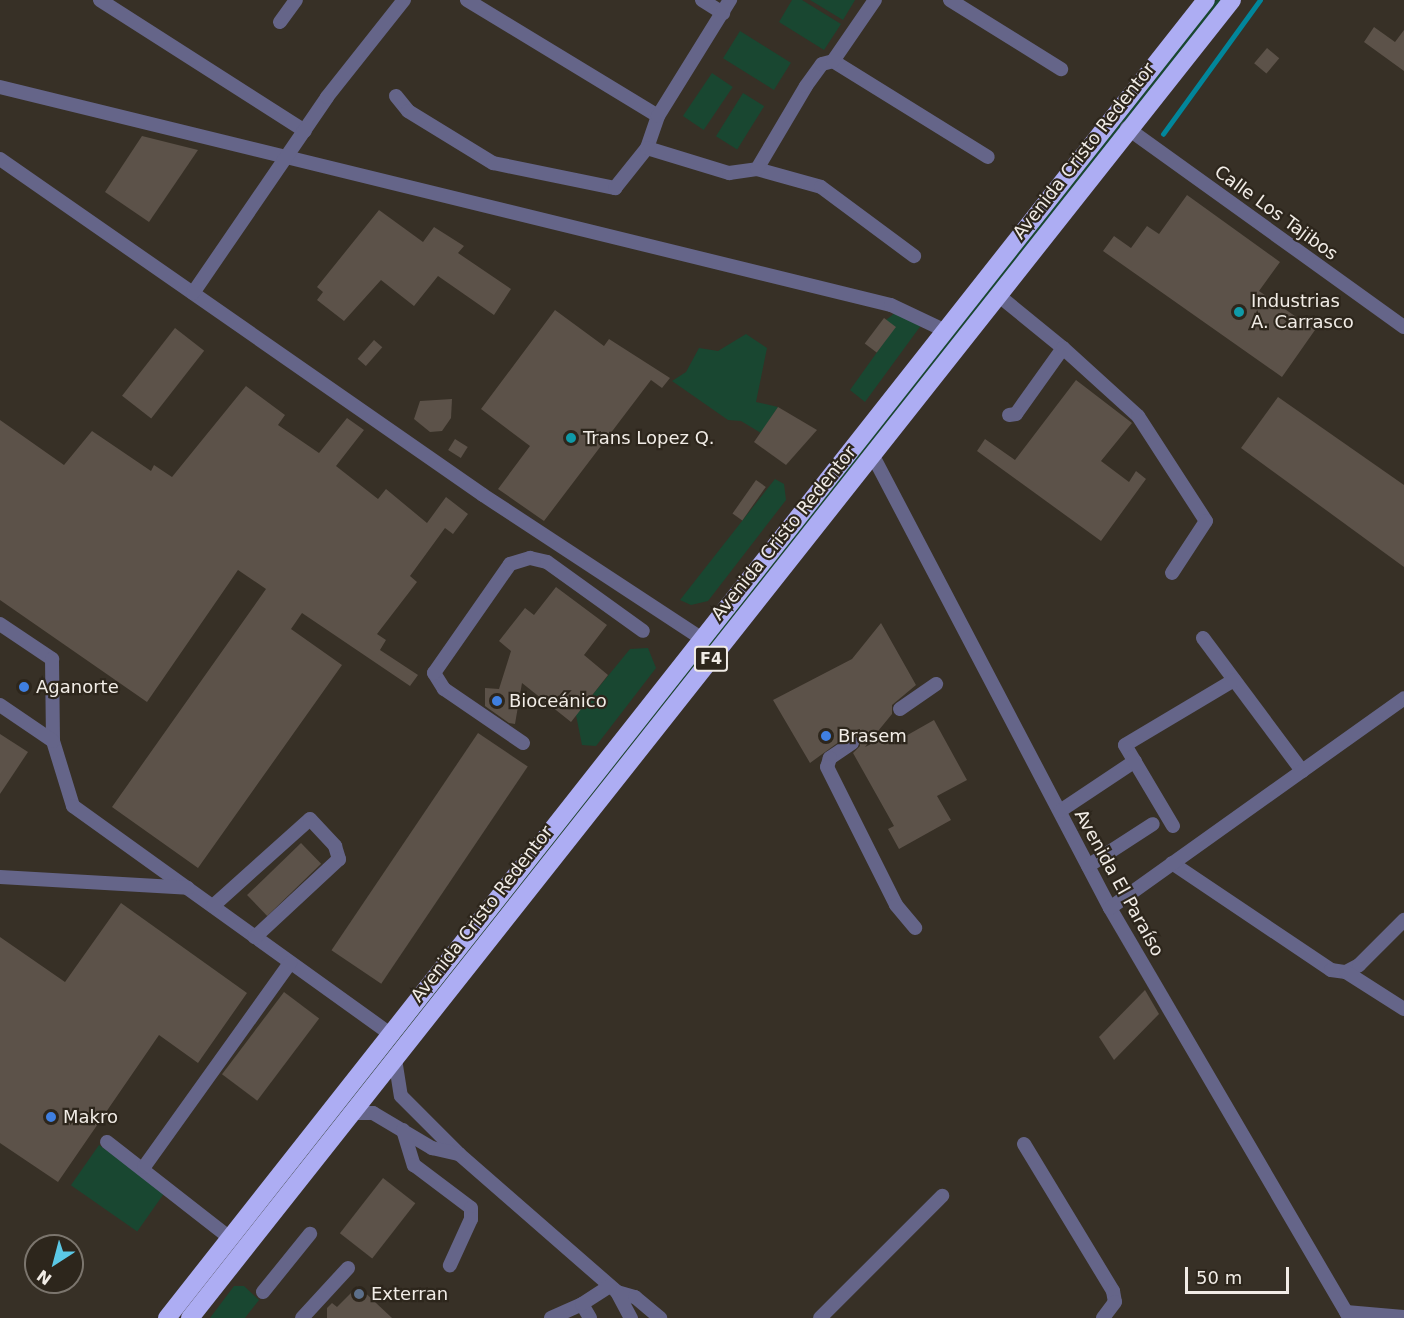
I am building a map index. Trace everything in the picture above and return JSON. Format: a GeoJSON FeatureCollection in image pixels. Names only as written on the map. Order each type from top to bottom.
{"type":"FeatureCollection","features":[{"type":"Feature","properties":{"kind":"highway","name":"Avenida Cristo Redentor"},"geometry":{"type":"LineString","coordinates":[[190,1318],[350,1113],[873,456],[1127,128],[1232,0]]}},
{"type":"Feature","properties":{"kind":"highway","name":"Avenida Cristo Redentor"},"geometry":{"type":"LineString","coordinates":[[167,1318],[704,640],[944,330],[1203,3]]}},
{"type":"Feature","properties":{"kind":"street"},"geometry":{"type":"LineString","coordinates":[[100,0],[305,131]]}},
{"type":"Feature","properties":{"kind":"street"},"geometry":{"type":"LineString","coordinates":[[280,22],[296,0]]}},
{"type":"Feature","properties":{"kind":"street"},"geometry":{"type":"LineString","coordinates":[[193,293],[292,154],[305,131],[404,0]]}},
{"type":"Feature","properties":{"kind":"street"},"geometry":{"type":"LineString","coordinates":[[467,0],[658,116]]}},
{"type":"Feature","properties":{"kind":"street"},"geometry":{"type":"LineString","coordinates":[[702,0],[723,13]]}},
{"type":"Feature","properties":{"kind":"street"},"geometry":{"type":"LineString","coordinates":[[396,96],[408,111],[493,163],[595,188],[615,188],[647,148],[658,116],[730,0]]}},
{"type":"Feature","properties":{"kind":"street"},"geometry":{"type":"LineString","coordinates":[[757,169],[806,86],[822,64],[833,61],[876,0]]}},
{"type":"Feature","properties":{"kind":"street"},"geometry":{"type":"LineString","coordinates":[[950,0],[1061,69]]}},
{"type":"Feature","properties":{"kind":"street"},"geometry":{"type":"LineString","coordinates":[[833,61],[988,157]]}},
{"type":"Feature","properties":{"kind":"street"},"geometry":{"type":"LineString","coordinates":[[0,87],[292,154],[891,305],[944,330]]}},
{"type":"Feature","properties":{"kind":"street","name":"Calle Los Tajibos"},"geometry":{"type":"LineString","coordinates":[[1127,128],[1404,327]]}},
{"type":"Feature","properties":{"kind":"street"},"geometry":{"type":"LineString","coordinates":[[647,148],[729,174],[757,169],[821,188],[914,256]]}},
{"type":"Feature","properties":{"kind":"street"},"geometry":{"type":"LineString","coordinates":[[0,159],[704,640]]}},
{"type":"Feature","properties":{"kind":"street"},"geometry":{"type":"LineString","coordinates":[[998,295],[1064,348],[1138,416],[1206,521],[1172,573]]}},
{"type":"Feature","properties":{"kind":"street"},"geometry":{"type":"LineString","coordinates":[[1009,415],[1016,414],[1064,348]]}},
{"type":"Feature","properties":{"kind":"street","name":"Avenida El Paraíso"},"geometry":{"type":"LineString","coordinates":[[873,456],[1110,908],[1348,1315]]}},
{"type":"Feature","properties":{"kind":"street"},"geometry":{"type":"LineString","coordinates":[[523,743],[444,689],[434,673],[510,564],[530,558],[548,562],[643,631]]}},
{"type":"Feature","properties":{"kind":"street"},"geometry":{"type":"LineString","coordinates":[[0,624],[52,658],[53,741],[73,806],[392,1035]]}},
{"type":"Feature","properties":{"kind":"street"},"geometry":{"type":"LineString","coordinates":[[1203,638],[1302,771]]}},
{"type":"Feature","properties":{"kind":"street"},"geometry":{"type":"LineString","coordinates":[[1173,826],[1135,761],[1127,742],[1234,680]]}},
{"type":"Feature","properties":{"kind":"street"},"geometry":{"type":"LineString","coordinates":[[900,709],[936,684]]}},
{"type":"Feature","properties":{"kind":"street"},"geometry":{"type":"LineString","coordinates":[[1110,908],[1404,698]]}},
{"type":"Feature","properties":{"kind":"street"},"geometry":{"type":"LineString","coordinates":[[0,705],[53,741]]}},
{"type":"Feature","properties":{"kind":"street"},"geometry":{"type":"LineString","coordinates":[[852,743],[830,758],[827,767],[897,905],[915,928]]}},
{"type":"Feature","properties":{"kind":"street"},"geometry":{"type":"LineString","coordinates":[[1060,811],[1135,761]]}},
{"type":"Feature","properties":{"kind":"street"},"geometry":{"type":"LineString","coordinates":[[213,906],[310,819],[339,859],[255,936]]}},
{"type":"Feature","properties":{"kind":"street"},"geometry":{"type":"LineString","coordinates":[[1088,866],[1153,824]]}},
{"type":"Feature","properties":{"kind":"street"},"geometry":{"type":"LineString","coordinates":[[1172,863],[1331,970],[1346,972],[1404,1009]]}},
{"type":"Feature","properties":{"kind":"street"},"geometry":{"type":"LineString","coordinates":[[0,877],[188,888]]}},
{"type":"Feature","properties":{"kind":"street"},"geometry":{"type":"LineString","coordinates":[[1346,972],[1404,920]]}},
{"type":"Feature","properties":{"kind":"street"},"geometry":{"type":"LineString","coordinates":[[144,1167],[290,963]]}},
{"type":"Feature","properties":{"kind":"street"},"geometry":{"type":"LineString","coordinates":[[394,1059],[401,1096],[459,1154],[614,1289],[631,1318]]}},
{"type":"Feature","properties":{"kind":"street"},"geometry":{"type":"LineString","coordinates":[[350,1113],[373,1113],[432,1148],[459,1154]]}},
{"type":"Feature","properties":{"kind":"street"},"geometry":{"type":"LineString","coordinates":[[403,1130],[414,1165],[471,1208],[471,1220],[450,1266]]}},
{"type":"Feature","properties":{"kind":"street"},"geometry":{"type":"LineString","coordinates":[[107,1142],[144,1167],[230,1238]]}},
{"type":"Feature","properties":{"kind":"street"},"geometry":{"type":"LineString","coordinates":[[1024,1144],[1113,1291],[1115,1302],[1103,1318]]}},
{"type":"Feature","properties":{"kind":"street"},"geometry":{"type":"LineString","coordinates":[[820,1318],[942,1196]]}},
{"type":"Feature","properties":{"kind":"street"},"geometry":{"type":"LineString","coordinates":[[263,1292],[310,1234]]}},
{"type":"Feature","properties":{"kind":"street"},"geometry":{"type":"LineString","coordinates":[[302,1318],[348,1268]]}},
{"type":"Feature","properties":{"kind":"street"},"geometry":{"type":"LineString","coordinates":[[551,1318],[614,1289],[635,1297],[660,1318]]}},
{"type":"Feature","properties":{"kind":"street"},"geometry":{"type":"LineString","coordinates":[[582,1304],[590,1318]]}},
{"type":"Feature","properties":{"kind":"street"},"geometry":{"type":"LineString","coordinates":[[1348,1315],[1404,1317]]}},
{"type":"Feature","properties":{"kind":"green space"},"geometry":{"type":"Polygon","coordinates":[[[792,0],[802,0],[841,24],[824,50],[779,22],[792,0]]]}},
{"type":"Feature","properties":{"kind":"green space"},"geometry":{"type":"Polygon","coordinates":[[[810,0],[855,0],[843,20],[810,0]]]}},
{"type":"Feature","properties":{"kind":"green space"},"geometry":{"type":"Polygon","coordinates":[[[1216,0],[1221,0],[178,1318],[1163,67],[1216,0]]]}},
{"type":"Feature","properties":{"kind":"green space"},"geometry":{"type":"Polygon","coordinates":[[[740,31],[791,63],[774,90],[723,58],[740,31]]]}},
{"type":"Feature","properties":{"kind":"green space"},"geometry":{"type":"Polygon","coordinates":[[[712,73],[733,87],[704,130],[683,116],[712,73]]]}},
{"type":"Feature","properties":{"kind":"green space"},"geometry":{"type":"Polygon","coordinates":[[[743,93],[764,106],[737,149],[716,136],[743,93]]]}},
{"type":"Feature","properties":{"kind":"green space"},"geometry":{"type":"Polygon","coordinates":[[[896,312],[922,324],[865,402],[850,390],[895,327],[886,320],[896,312]]]}},
{"type":"Feature","properties":{"kind":"green space"},"geometry":{"type":"Polygon","coordinates":[[[746,334],[767,348],[756,402],[778,407],[761,433],[741,421],[728,420],[672,381],[686,372],[699,348],[718,351],[746,334]]]}},
{"type":"Feature","properties":{"kind":"green space"},"geometry":{"type":"Polygon","coordinates":[[[775,479],[784,484],[786,500],[708,601],[691,605],[680,600],[775,479]]]}},
{"type":"Feature","properties":{"kind":"green space"},"geometry":{"type":"Polygon","coordinates":[[[648,648],[656,668],[596,746],[582,745],[576,715],[630,649],[648,648]]]}},
{"type":"Feature","properties":{"kind":"green space"},"geometry":{"type":"Polygon","coordinates":[[[99,1145],[165,1191],[137,1232],[71,1185],[99,1145]]]}},
{"type":"Feature","properties":{"kind":"green space"},"geometry":{"type":"Polygon","coordinates":[[[234,1286],[244,1286],[259,1300],[245,1318],[210,1318],[234,1286]]]}},
{"type":"Feature","properties":{"kind":"building"},"geometry":{"type":"Polygon","coordinates":[[[1374,27],[1395,42],[1404,30],[1404,71],[1364,42],[1374,27]]]}},
{"type":"Feature","properties":{"kind":"building"},"geometry":{"type":"Polygon","coordinates":[[[1267,48],[1279,58],[1266,74],[1254,63],[1267,48]]]}},
{"type":"Feature","properties":{"kind":"building"},"geometry":{"type":"Polygon","coordinates":[[[142,136],[198,150],[149,222],[105,192],[142,136]]]}},
{"type":"Feature","properties":{"kind":"building"},"geometry":{"type":"Polygon","coordinates":[[[1187,195],[1280,262],[1259,291],[1315,330],[1282,377],[1103,251],[1114,236],[1131,248],[1147,226],[1159,234],[1187,195]]]}},
{"type":"Feature","properties":{"kind":"building"},"geometry":{"type":"Polygon","coordinates":[[[379,210],[423,242],[434,227],[464,246],[458,253],[511,289],[494,315],[438,276],[414,306],[381,280],[344,321],[317,300],[323,292],[317,287],[379,210]]]}},
{"type":"Feature","properties":{"kind":"building"},"geometry":{"type":"Polygon","coordinates":[[[555,310],[604,346],[609,339],[670,378],[662,388],[651,380],[544,521],[498,489],[530,446],[481,409],[555,310]]]}},
{"type":"Feature","properties":{"kind":"building"},"geometry":{"type":"Polygon","coordinates":[[[884,318],[896,327],[877,353],[865,344],[884,318]]]}},
{"type":"Feature","properties":{"kind":"building"},"geometry":{"type":"Polygon","coordinates":[[[175,328],[204,351],[151,419],[122,396],[175,328]]]}},
{"type":"Feature","properties":{"kind":"building"},"geometry":{"type":"Polygon","coordinates":[[[374,340],[382,347],[366,366],[358,359],[374,340]]]}},
{"type":"Feature","properties":{"kind":"building"},"geometry":{"type":"Polygon","coordinates":[[[1076,380],[1132,423],[1101,461],[1129,482],[1136,471],[1146,479],[1101,541],[977,451],[985,439],[1015,460],[1076,380]]]}},
{"type":"Feature","properties":{"kind":"building"},"geometry":{"type":"Polygon","coordinates":[[[246,386],[285,415],[278,425],[319,453],[347,418],[364,430],[336,466],[378,499],[386,489],[427,523],[446,497],[468,514],[453,534],[445,528],[410,576],[417,582],[377,634],[386,640],[380,650],[418,675],[410,686],[302,613],[291,629],[342,665],[198,868],[112,807],[266,589],[238,570],[147,702],[0,600],[0,420],[64,465],[92,431],[151,471],[154,465],[172,477],[246,386]]]}},
{"type":"Feature","properties":{"kind":"building"},"geometry":{"type":"Polygon","coordinates":[[[1278,397],[1404,485],[1404,567],[1241,448],[1278,397]]]}},
{"type":"Feature","properties":{"kind":"building"},"geometry":{"type":"Polygon","coordinates":[[[452,399],[451,418],[442,431],[430,432],[414,419],[420,401],[452,399]]]}},
{"type":"Feature","properties":{"kind":"building"},"geometry":{"type":"Polygon","coordinates":[[[778,407],[817,430],[786,465],[754,442],[778,407]]]}},
{"type":"Feature","properties":{"kind":"building"},"geometry":{"type":"Polygon","coordinates":[[[455,439],[468,447],[461,458],[448,450],[455,439]]]}},
{"type":"Feature","properties":{"kind":"building"},"geometry":{"type":"Polygon","coordinates":[[[756,480],[766,487],[742,520],[732,514],[756,480]]]}},
{"type":"Feature","properties":{"kind":"building"},"geometry":{"type":"Polygon","coordinates":[[[556,587],[607,625],[584,655],[608,675],[571,722],[522,683],[515,724],[509,723],[485,706],[485,688],[499,689],[511,651],[499,641],[525,608],[534,615],[556,587]]]}},
{"type":"Feature","properties":{"kind":"building","name":"Brasem"},"geometry":{"type":"Polygon","coordinates":[[[881,623],[916,685],[892,705],[892,714],[865,747],[900,730],[904,737],[934,720],[967,780],[937,796],[951,820],[899,849],[888,829],[894,826],[853,753],[860,746],[859,737],[847,736],[810,763],[773,700],[852,659],[881,623]]]}},
{"type":"Feature","properties":{"kind":"building"},"geometry":{"type":"Polygon","coordinates":[[[478,733],[528,767],[381,984],[331,950],[478,733]]]}},
{"type":"Feature","properties":{"kind":"building"},"geometry":{"type":"Polygon","coordinates":[[[0,734],[28,752],[0,794],[0,734]]]}},
{"type":"Feature","properties":{"kind":"building"},"geometry":{"type":"Polygon","coordinates":[[[301,843],[321,864],[267,916],[247,895],[301,843]]]}},
{"type":"Feature","properties":{"kind":"building"},"geometry":{"type":"Polygon","coordinates":[[[121,903],[247,993],[198,1063],[159,1035],[58,1182],[0,1143],[0,937],[65,982],[121,903]]]}},
{"type":"Feature","properties":{"kind":"building"},"geometry":{"type":"Polygon","coordinates":[[[1145,990],[1159,1014],[1114,1060],[1099,1037],[1145,990]]]}},
{"type":"Feature","properties":{"kind":"building"},"geometry":{"type":"Polygon","coordinates":[[[284,992],[319,1018],[257,1101],[222,1074],[284,992]]]}},
{"type":"Feature","properties":{"kind":"building"},"geometry":{"type":"Polygon","coordinates":[[[383,1178],[415,1203],[372,1258],[340,1233],[383,1178]]]}},
{"type":"Feature","properties":{"kind":"building","name":"Exterran"},"geometry":{"type":"Polygon","coordinates":[[[358,1286],[392,1318],[327,1318],[327,1308],[332,1303],[337,1307],[358,1286]]]}},
{"type":"Feature","properties":{"kind":"waterway"},"geometry":{"type":"LineString","coordinates":[[1163,134],[1260,0]]}},
{"type":"Feature","properties":{"kind":"place","name":"Industrias A. Carrasco"},"geometry":{"type":"Point","coordinates":[1239,312]}},
{"type":"Feature","properties":{"kind":"place","name":"Trans Lopez Q."},"geometry":{"type":"Point","coordinates":[571,438]}},
{"type":"Feature","properties":{"kind":"place","name":"Aganorte"},"geometry":{"type":"Point","coordinates":[24,687]}},
{"type":"Feature","properties":{"kind":"place","name":"Bioceánico"},"geometry":{"type":"Point","coordinates":[497,701]}},
{"type":"Feature","properties":{"kind":"place","name":"Brasem"},"geometry":{"type":"Point","coordinates":[826,736]}},
{"type":"Feature","properties":{"kind":"place","name":"Makro"},"geometry":{"type":"Point","coordinates":[51,1117]}},
{"type":"Feature","properties":{"kind":"place","name":"Exterran"},"geometry":{"type":"Point","coordinates":[359,1294]}}]}
